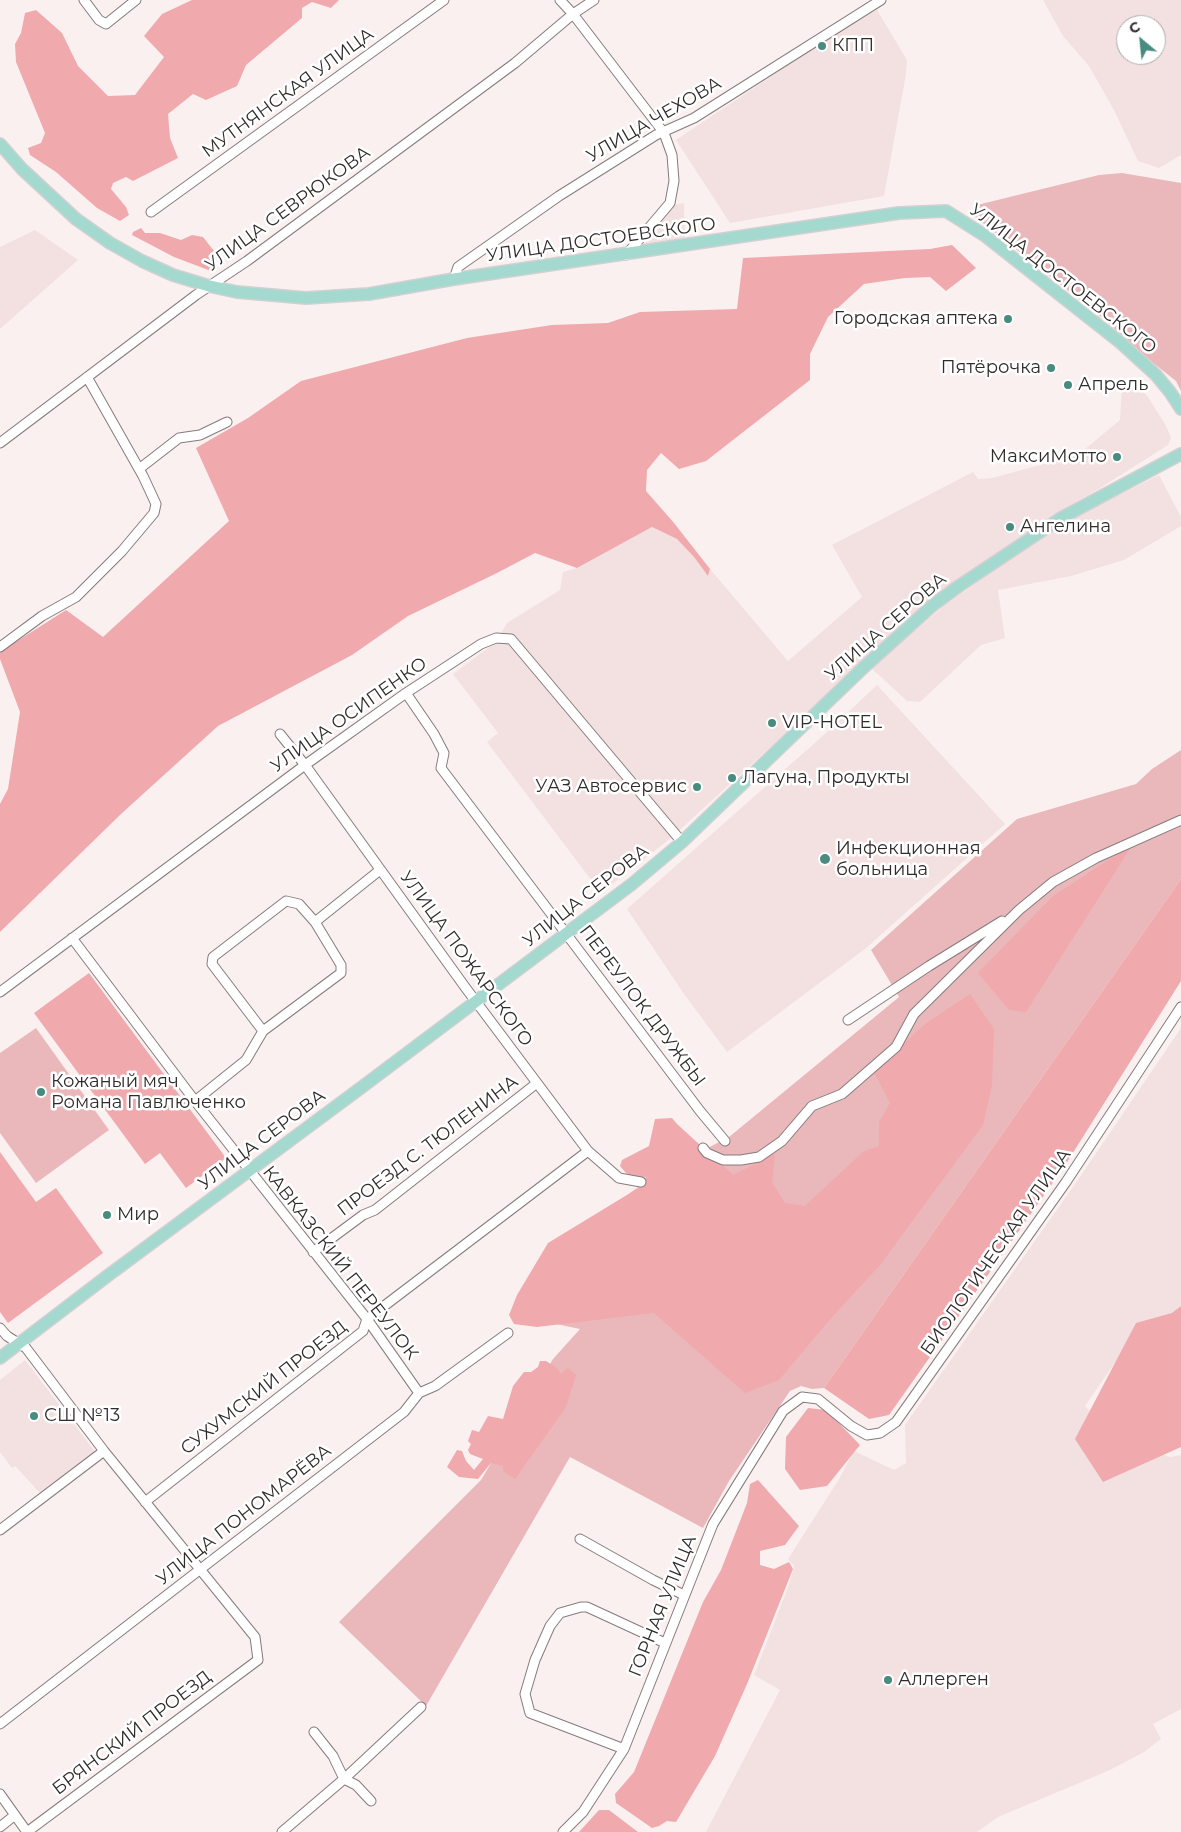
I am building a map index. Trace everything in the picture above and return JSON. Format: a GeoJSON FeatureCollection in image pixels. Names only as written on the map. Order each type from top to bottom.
{"type":"FeatureCollection","features":[{"type":"Feature","properties":{"kind":"main road","name":"УЛИЦА ДОСТОЕВСКОГО"},"geometry":{"type":"LineString","coordinates":[[0,144],[22,169],[84,226],[142,261],[173,275],[209,286],[237,292],[306,298],[369,294],[454,279],[899,213],[946,211],[984,235],[1121,343],[1156,375],[1181,409]]}},
{"type":"Feature","properties":{"kind":"main road","name":"УЛИЦА СЕРОВА"},"geometry":{"type":"LineString","coordinates":[[0,1358],[632,884],[682,842],[924,612],[958,586],[1061,518],[1181,454]]}},
{"type":"Feature","properties":{"kind":"street"},"geometry":{"type":"LineString","coordinates":[[84,0],[99,20],[106,24],[136,0]]}},
{"type":"Feature","properties":{"kind":"street","name":"МУТНЯНСКАЯ УЛИЦА"},"geometry":{"type":"LineString","coordinates":[[151,212],[444,0]]}},
{"type":"Feature","properties":{"kind":"street"},"geometry":{"type":"LineString","coordinates":[[560,0],[573,14],[664,133],[672,155],[674,181],[670,203],[626,255]]}},
{"type":"Feature","properties":{"kind":"street"},"geometry":{"type":"LineString","coordinates":[[569,0],[573,14]]}},
{"type":"Feature","properties":{"kind":"street","name":"УЛИЦА СЕВРЮКОВА"},"geometry":{"type":"LineString","coordinates":[[0,443],[86,376],[515,63],[573,14],[594,0]]}},
{"type":"Feature","properties":{"kind":"street","name":"УЛИЦА ЧЕХОВА"},"geometry":{"type":"LineString","coordinates":[[454,279],[458,268],[558,196],[656,135],[694,118],[881,0]]}},
{"type":"Feature","properties":{"kind":"street"},"geometry":{"type":"LineString","coordinates":[[0,647],[42,616],[76,598],[122,551],[154,513],[156,504],[139,469],[86,376]]}},
{"type":"Feature","properties":{"kind":"street"},"geometry":{"type":"LineString","coordinates":[[139,469],[178,438],[200,434],[227,422]]}},
{"type":"Feature","properties":{"kind":"street","name":"УЛИЦА ОСИПЕНКО"},"geometry":{"type":"LineString","coordinates":[[0,992],[305,765],[406,693],[481,644],[496,638],[511,639],[682,842]]}},
{"type":"Feature","properties":{"kind":"street","name":"ПЕРЕУЛОК ДРУЖБЫ"},"geometry":{"type":"LineString","coordinates":[[406,693],[434,734],[444,753],[442,768],[724,1141]]}},
{"type":"Feature","properties":{"kind":"street","name":"УЛИЦА ПОЖАРСКОГО"},"geometry":{"type":"LineString","coordinates":[[280,734],[305,765],[476,1002],[588,1151],[619,1178],[641,1182]]}},
{"type":"Feature","properties":{"kind":"street"},"geometry":{"type":"LineString","coordinates":[[703,1148],[707,1153],[723,1160],[759,1157],[782,1141],[812,1106],[842,1094],[896,1047],[914,1014],[1019,910],[1053,882],[1096,858],[1181,820]]}},
{"type":"Feature","properties":{"kind":"street"},"geometry":{"type":"LineString","coordinates":[[315,922],[380,870]]}},
{"type":"Feature","properties":{"kind":"street"},"geometry":{"type":"LineString","coordinates":[[195,1101],[246,1060],[263,1031],[341,973],[341,965],[315,922],[299,904],[286,901],[213,957],[212,964],[263,1031]]}},
{"type":"Feature","properties":{"kind":"street"},"geometry":{"type":"LineString","coordinates":[[848,1020],[1019,910]]}},
{"type":"Feature","properties":{"kind":"street","name":"КАВКАЗСКИЙ ПЕРЕУЛОК"},"geometry":{"type":"LineString","coordinates":[[72,938],[249,1171],[367,1319],[419,1393]]}},
{"type":"Feature","properties":{"kind":"street","name":"БИОЛОГИЧЕСКАЯ УЛИЦА"},"geometry":{"type":"LineString","coordinates":[[802,1397],[818,1399],[852,1426],[867,1434],[880,1433],[896,1422],[1066,1182],[1181,1007]]}},
{"type":"Feature","properties":{"kind":"street","name":"ПРОЕЗД С. ТЮЛЕНИНА"},"geometry":{"type":"LineString","coordinates":[[313,1252],[363,1215],[375,1210],[537,1083]]}},
{"type":"Feature","properties":{"kind":"street","name":"СУХУМСКИЙ ПРОЕЗД"},"geometry":{"type":"LineString","coordinates":[[145,1502],[363,1331],[367,1319],[588,1151]]}},
{"type":"Feature","properties":{"kind":"street"},"geometry":{"type":"LineString","coordinates":[[0,1328],[6,1336],[26,1348],[104,1451],[200,1570]]}},
{"type":"Feature","properties":{"kind":"street","name":"УЛИЦА ПОНОМАРЁВА"},"geometry":{"type":"LineString","coordinates":[[0,1724],[404,1412],[419,1393],[435,1386],[508,1333]]}},
{"type":"Feature","properties":{"kind":"street","name":"ГОРНАЯ УЛИЦА"},"geometry":{"type":"LineString","coordinates":[[563,1832],[583,1812],[624,1749],[712,1524],[783,1411],[802,1397]]}},
{"type":"Feature","properties":{"kind":"street"},"geometry":{"type":"LineString","coordinates":[[0,1530],[104,1451]]}},
{"type":"Feature","properties":{"kind":"street"},"geometry":{"type":"LineString","coordinates":[[580,1539],[652,1580],[684,1595]]}},
{"type":"Feature","properties":{"kind":"street","name":"БРЯНСКИЙ ПРОЕЗД"},"geometry":{"type":"LineString","coordinates":[[27,1832],[258,1660],[255,1637],[200,1570]]}},
{"type":"Feature","properties":{"kind":"street"},"geometry":{"type":"LineString","coordinates":[[624,1749],[530,1713],[526,1694],[535,1660],[550,1626],[560,1613],[587,1607],[665,1643]]}},
{"type":"Feature","properties":{"kind":"street"},"geometry":{"type":"LineString","coordinates":[[282,1832],[344,1779],[421,1707]]}},
{"type":"Feature","properties":{"kind":"street"},"geometry":{"type":"LineString","coordinates":[[314,1732],[333,1756],[344,1779],[356,1786],[371,1801]]}},
{"type":"Feature","properties":{"kind":"street"},"geometry":{"type":"LineString","coordinates":[[0,1794],[27,1832]]}},
{"type":"Feature","properties":{"kind":"street"},"geometry":{"type":"LineString","coordinates":[[0,1827],[15,1815]]}},
{"type":"Feature","properties":{"kind":"shaded area"},"geometry":{"type":"Polygon","coordinates":[[[192,0],[339,0],[331,8],[312,2],[302,8],[302,18],[246,65],[237,86],[206,100],[193,94],[168,114],[170,138],[178,158],[133,181],[126,177],[113,183],[111,189],[126,207],[129,215],[120,221],[97,208],[56,172],[30,155],[28,148],[41,143],[45,133],[16,62],[15,44],[21,33],[25,13],[36,10],[62,33],[78,66],[108,96],[135,95],[164,57],[144,36],[162,14],[192,0]]]}},
{"type":"Feature","properties":{"kind":"shaded area"},"geometry":{"type":"Polygon","coordinates":[[[1043,0],[1181,0],[1181,155],[1159,168],[1138,161],[1114,110],[1089,66],[1063,36],[1043,0]]]}},
{"type":"Feature","properties":{"kind":"shaded area"},"geometry":{"type":"Polygon","coordinates":[[[877,10],[907,60],[884,196],[730,223],[676,140],[818,45],[877,10]]]}},
{"type":"Feature","properties":{"kind":"shaded area"},"geometry":{"type":"Polygon","coordinates":[[[1122,173],[1181,183],[1181,391],[1176,381],[1094,311],[974,216],[973,212],[977,205],[1099,175],[1122,173]]]}},
{"type":"Feature","properties":{"kind":"shaded area"},"geometry":{"type":"Polygon","coordinates":[[[684,203],[685,238],[646,243],[645,238],[674,205],[684,203]]]}},
{"type":"Feature","properties":{"kind":"shaded area"},"geometry":{"type":"Polygon","coordinates":[[[141,228],[145,233],[160,233],[181,240],[192,235],[203,237],[214,251],[208,256],[213,266],[211,271],[174,257],[132,235],[133,232],[141,228]]]}},
{"type":"Feature","properties":{"kind":"shaded area"},"geometry":{"type":"Polygon","coordinates":[[[35,230],[78,260],[0,329],[0,247],[35,230]]]}},
{"type":"Feature","properties":{"kind":"shaded area"},"geometry":{"type":"Polygon","coordinates":[[[952,245],[976,268],[946,291],[930,277],[905,278],[864,284],[828,317],[810,354],[810,380],[706,461],[679,469],[661,453],[647,470],[646,491],[710,569],[708,576],[677,539],[652,527],[577,568],[535,553],[408,616],[352,655],[218,726],[121,814],[0,932],[0,804],[8,789],[20,712],[0,659],[0,652],[66,610],[103,637],[229,521],[196,448],[248,418],[301,381],[467,338],[552,325],[608,323],[640,312],[737,309],[743,258],[930,249],[952,245]]]}},
{"type":"Feature","properties":{"kind":"shaded area"},"geometry":{"type":"Polygon","coordinates":[[[1130,377],[1148,397],[1165,424],[1171,437],[1168,445],[1097,490],[1061,510],[951,584],[920,610],[671,838],[601,893],[487,742],[498,733],[453,674],[496,642],[507,623],[560,590],[563,572],[577,568],[652,527],[677,539],[708,576],[710,569],[788,661],[862,597],[832,545],[973,472],[978,479],[992,478],[1078,455],[1120,420],[1122,388],[1130,377]]]}},
{"type":"Feature","properties":{"kind":"shaded area"},"geometry":{"type":"Polygon","coordinates":[[[1159,475],[1181,517],[1181,526],[1124,560],[1071,576],[998,590],[1005,638],[981,645],[920,702],[907,701],[871,668],[945,605],[1056,527],[1159,475]]]}},
{"type":"Feature","properties":{"kind":"shaded area","name":"Инфекционная больница"},"geometry":{"type":"Polygon","coordinates":[[[877,685],[1005,824],[865,949],[727,1052],[684,994],[627,909],[826,733],[877,685]]]}},
{"type":"Feature","properties":{"kind":"shaded area"},"geometry":{"type":"Polygon","coordinates":[[[1181,750],[1181,879],[824,1388],[812,1389],[801,1386],[790,1391],[729,1481],[703,1528],[570,1457],[426,1706],[339,1622],[481,1480],[553,1359],[580,1329],[518,1316],[550,1251],[655,1175],[729,1137],[899,997],[871,950],[1017,819],[1136,784],[1152,769],[1181,750]]]}},
{"type":"Feature","properties":{"kind":"shaded area"},"geometry":{"type":"Polygon","coordinates":[[[1133,844],[1026,1012],[1009,1010],[978,973],[1053,896],[1133,844]]]}},
{"type":"Feature","properties":{"kind":"shaded area"},"geometry":{"type":"Polygon","coordinates":[[[1181,879],[1181,981],[1064,1167],[889,1415],[869,1419],[824,1388],[1181,879]]]}},
{"type":"Feature","properties":{"kind":"shaded area"},"geometry":{"type":"Polygon","coordinates":[[[89,973],[226,1158],[186,1188],[160,1153],[145,1164],[34,1013],[89,973]]]}},
{"type":"Feature","properties":{"kind":"shaded area"},"geometry":{"type":"Polygon","coordinates":[[[970,994],[994,1029],[992,1085],[983,1125],[880,1265],[832,1317],[779,1380],[745,1393],[654,1313],[537,1327],[514,1324],[509,1315],[517,1295],[548,1243],[640,1187],[646,1177],[635,1179],[620,1166],[622,1160],[649,1146],[655,1119],[672,1118],[733,1175],[775,1154],[772,1182],[785,1203],[805,1206],[864,1151],[879,1146],[879,1122],[890,1103],[874,1072],[925,1024],[970,994]]]}},
{"type":"Feature","properties":{"kind":"shaded area","name":"Кожаный мяч Романа Павлюченко"},"geometry":{"type":"Polygon","coordinates":[[[36,1028],[109,1130],[36,1183],[0,1133],[0,1053],[36,1028]]]}},
{"type":"Feature","properties":{"kind":"shaded area","name":"Аллерген"},"geometry":{"type":"Polygon","coordinates":[[[1181,1028],[1181,1313],[1141,1325],[1085,1406],[1119,1440],[1170,1457],[1181,1455],[1181,1709],[1153,1724],[1161,1739],[1144,1752],[1110,1770],[998,1817],[977,1832],[706,1832],[780,1690],[754,1675],[789,1585],[794,1566],[788,1559],[839,1479],[854,1451],[894,1470],[906,1463],[905,1425],[1080,1177],[1181,1028]]]}},
{"type":"Feature","properties":{"kind":"shaded area"},"geometry":{"type":"Polygon","coordinates":[[[0,1152],[36,1202],[56,1188],[103,1253],[8,1323],[0,1312],[0,1152]]]}},
{"type":"Feature","properties":{"kind":"shaded area"},"geometry":{"type":"Polygon","coordinates":[[[1181,1306],[1181,1447],[1103,1482],[1075,1439],[1136,1323],[1172,1313],[1181,1306]]]}},
{"type":"Feature","properties":{"kind":"shaded area","name":"СШ №13"},"geometry":{"type":"Polygon","coordinates":[[[25,1360],[96,1453],[41,1494],[15,1466],[12,1468],[0,1452],[0,1380],[25,1360]]]}},
{"type":"Feature","properties":{"kind":"shaded area"},"geometry":{"type":"Polygon","coordinates":[[[540,1361],[546,1361],[557,1368],[561,1374],[568,1368],[576,1375],[566,1407],[515,1479],[503,1471],[503,1466],[491,1463],[478,1479],[459,1477],[447,1467],[457,1450],[462,1451],[466,1461],[474,1470],[483,1459],[470,1454],[468,1450],[471,1444],[468,1441],[472,1430],[479,1432],[488,1416],[503,1419],[513,1386],[524,1372],[531,1372],[538,1367],[540,1361]]]}},
{"type":"Feature","properties":{"kind":"shaded area"},"geometry":{"type":"Polygon","coordinates":[[[808,1408],[826,1410],[860,1445],[827,1486],[800,1490],[785,1469],[786,1437],[808,1408]]]}},
{"type":"Feature","properties":{"kind":"shaded area"},"geometry":{"type":"Polygon","coordinates":[[[758,1480],[799,1526],[785,1545],[760,1551],[760,1565],[774,1569],[789,1562],[793,1569],[747,1684],[715,1756],[676,1822],[667,1821],[652,1828],[616,1803],[615,1794],[634,1772],[703,1602],[721,1570],[747,1503],[750,1484],[758,1480]]]}},
{"type":"Feature","properties":{"kind":"shaded area"},"geometry":{"type":"Polygon","coordinates":[[[599,1810],[609,1810],[638,1832],[579,1832],[599,1810]]]}},
{"type":"Feature","properties":{"kind":"place","name":"КПП"},"geometry":{"type":"Point","coordinates":[822,46]}},
{"type":"Feature","properties":{"kind":"place","name":"Городская аптека"},"geometry":{"type":"Point","coordinates":[1008,319]}},
{"type":"Feature","properties":{"kind":"place","name":"Пятёрочка"},"geometry":{"type":"Point","coordinates":[1051,368]}},
{"type":"Feature","properties":{"kind":"place","name":"Апрель"},"geometry":{"type":"Point","coordinates":[1068,385]}},
{"type":"Feature","properties":{"kind":"place","name":"МаксиМотто"},"geometry":{"type":"Point","coordinates":[1117,457]}},
{"type":"Feature","properties":{"kind":"place","name":"Ангелина"},"geometry":{"type":"Point","coordinates":[1010,527]}},
{"type":"Feature","properties":{"kind":"place","name":"VIP-HOTEL"},"geometry":{"type":"Point","coordinates":[772,723]}},
{"type":"Feature","properties":{"kind":"place","name":"Лагуна, Продукты"},"geometry":{"type":"Point","coordinates":[732,778]}},
{"type":"Feature","properties":{"kind":"place","name":"УАЗ Автосервис"},"geometry":{"type":"Point","coordinates":[697,787]}},
{"type":"Feature","properties":{"kind":"place","name":"Инфекционная больница"},"geometry":{"type":"Point","coordinates":[825,859]}},
{"type":"Feature","properties":{"kind":"place","name":"Кожаный мяч Романа Павлюченко"},"geometry":{"type":"Point","coordinates":[41,1092]}},
{"type":"Feature","properties":{"kind":"place","name":"Мир"},"geometry":{"type":"Point","coordinates":[107,1215]}},
{"type":"Feature","properties":{"kind":"place","name":"СШ №13"},"geometry":{"type":"Point","coordinates":[34,1416]}},
{"type":"Feature","properties":{"kind":"place","name":"Аллерген"},"geometry":{"type":"Point","coordinates":[888,1680]}}]}
